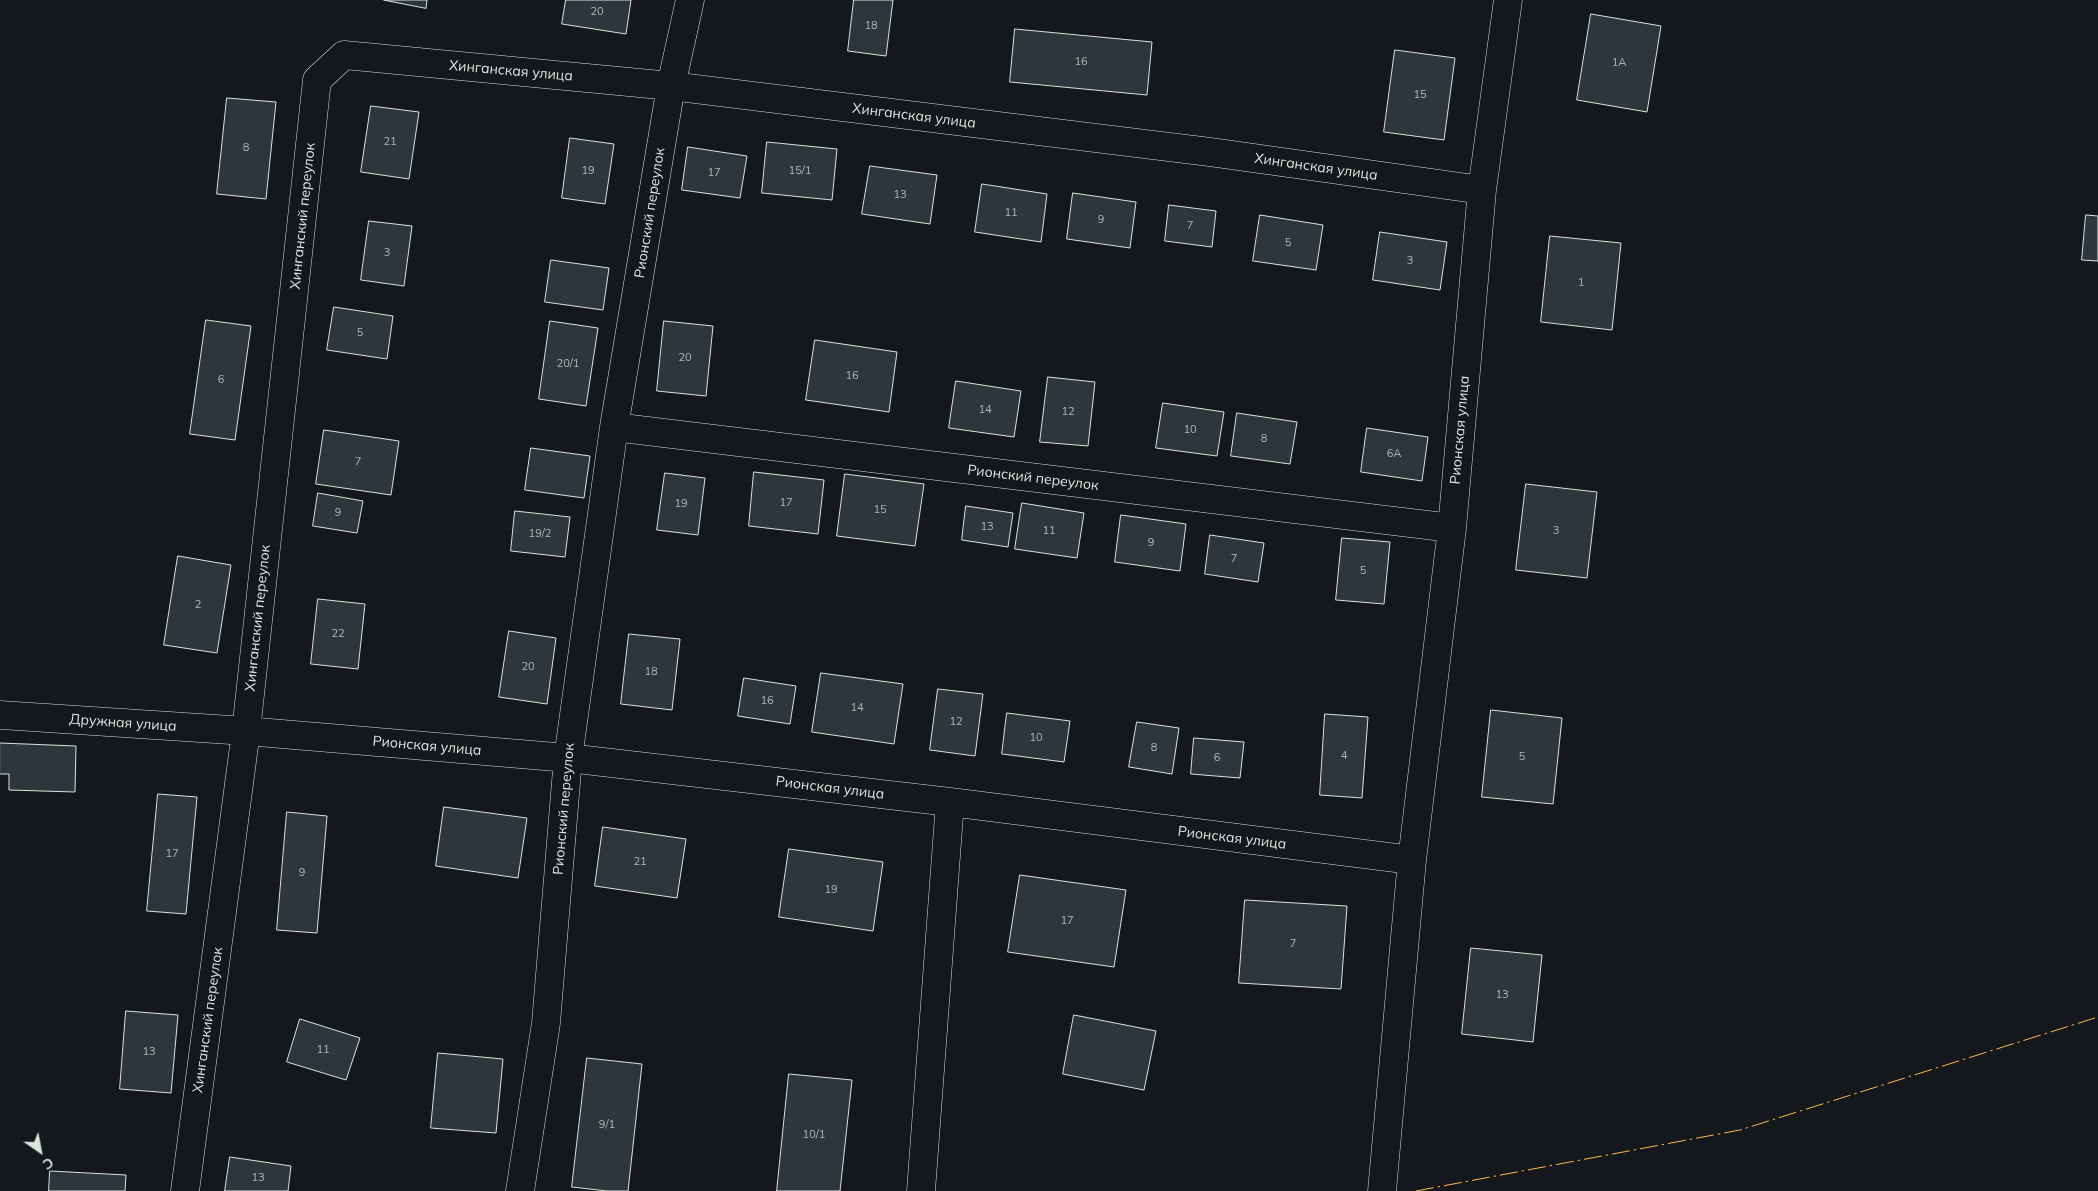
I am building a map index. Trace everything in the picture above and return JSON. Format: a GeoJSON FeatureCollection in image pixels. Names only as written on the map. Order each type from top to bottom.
{"type":"FeatureCollection","features":[{"type":"Feature","properties":{"kind":"street","name":"Рионский переулок"},"geometry":{"type":"LineString","coordinates":[[520,1191],[546,1023],[568,758],[614,427],[671,86],[690,0]]}},
{"type":"Feature","properties":{"kind":"street","name":"Рионская улица"},"geometry":{"type":"LineString","coordinates":[[1382,1191],[1412,860],[1452,528],[1482,190],[1508,0]]}},
{"type":"Feature","properties":{"kind":"street","name":"Хинганская улица"},"geometry":{"type":"LineString","coordinates":[[344,55],[671,86],[1210,152],[1482,190]]}},
{"type":"Feature","properties":{"kind":"street","name":"Хинганский переулок"},"geometry":{"type":"LineString","coordinates":[[185,1191],[246,731],[317,80],[344,55]]}},
{"type":"Feature","properties":{"kind":"street","name":"Рионский переулок"},"geometry":{"type":"LineString","coordinates":[[614,427],[1452,528]]}},
{"type":"Feature","properties":{"kind":"street","name":"Дружная улица"},"geometry":{"type":"LineString","coordinates":[[0,715],[246,731]]}},
{"type":"Feature","properties":{"kind":"street","name":"Рионская улица"},"geometry":{"type":"LineString","coordinates":[[246,731],[568,758],[950,802],[1412,860]]}},
{"type":"Feature","properties":{"kind":"street"},"geometry":{"type":"LineString","coordinates":[[921,1191],[950,802]]}},
{"type":"Feature","properties":{"kind":"building"},"geometry":{"type":"Polygon","coordinates":[[[384,0],[427,0],[426,8],[384,0]]]}},
{"type":"Feature","properties":{"kind":"building"},"geometry":{"type":"Polygon","coordinates":[[[566,0],[631,0],[626,34],[562,24],[566,0]]]}},
{"type":"Feature","properties":{"kind":"building"},"geometry":{"type":"Polygon","coordinates":[[[854,0],[893,0],[886,56],[848,51],[854,0]]]}},
{"type":"Feature","properties":{"kind":"building"},"geometry":{"type":"Polygon","coordinates":[[[1591,14],[1661,26],[1647,112],[1577,100],[1591,14]]]}},
{"type":"Feature","properties":{"kind":"building"},"geometry":{"type":"Polygon","coordinates":[[[1015,29],[1152,42],[1147,95],[1010,82],[1015,29]]]}},
{"type":"Feature","properties":{"kind":"building"},"geometry":{"type":"Polygon","coordinates":[[[1395,50],[1455,58],[1444,140],[1384,132],[1395,50]]]}},
{"type":"Feature","properties":{"kind":"building"},"geometry":{"type":"Polygon","coordinates":[[[227,98],[276,102],[266,199],[217,194],[227,98]]]}},
{"type":"Feature","properties":{"kind":"building"},"geometry":{"type":"Polygon","coordinates":[[[371,106],[419,112],[409,179],[361,172],[371,106]]]}},
{"type":"Feature","properties":{"kind":"building"},"geometry":{"type":"Polygon","coordinates":[[[570,138],[614,144],[605,204],[562,198],[570,138]]]}},
{"type":"Feature","properties":{"kind":"building"},"geometry":{"type":"Polygon","coordinates":[[[767,142],[837,149],[832,200],[762,193],[767,142]]]}},
{"type":"Feature","properties":{"kind":"building"},"geometry":{"type":"Polygon","coordinates":[[[688,147],[747,156],[740,198],[682,190],[688,147]]]}},
{"type":"Feature","properties":{"kind":"building"},"geometry":{"type":"Polygon","coordinates":[[[870,166],[937,175],[930,224],[862,214],[870,166]]]}},
{"type":"Feature","properties":{"kind":"building"},"geometry":{"type":"Polygon","coordinates":[[[982,184],[1047,194],[1041,242],[975,232],[982,184]]]}},
{"type":"Feature","properties":{"kind":"building"},"geometry":{"type":"Polygon","coordinates":[[[1073,193],[1136,202],[1130,248],[1067,239],[1073,193]]]}},
{"type":"Feature","properties":{"kind":"building"},"geometry":{"type":"Polygon","coordinates":[[[1169,205],[1216,211],[1212,247],[1165,241],[1169,205]]]}},
{"type":"Feature","properties":{"kind":"building"},"geometry":{"type":"Polygon","coordinates":[[[1260,215],[1323,225],[1316,270],[1253,261],[1260,215]]]}},
{"type":"Feature","properties":{"kind":"building"},"geometry":{"type":"Polygon","coordinates":[[[2086,215],[2098,216],[2098,261],[2082,260],[2086,215]]]}},
{"type":"Feature","properties":{"kind":"building"},"geometry":{"type":"Polygon","coordinates":[[[369,221],[412,226],[404,286],[361,280],[369,221]]]}},
{"type":"Feature","properties":{"kind":"building"},"geometry":{"type":"Polygon","coordinates":[[[1380,232],[1447,242],[1440,290],[1373,280],[1380,232]]]}},
{"type":"Feature","properties":{"kind":"building"},"geometry":{"type":"Polygon","coordinates":[[[1550,236],[1621,243],[1612,330],[1541,322],[1550,236]]]}},
{"type":"Feature","properties":{"kind":"building"},"geometry":{"type":"Polygon","coordinates":[[[551,260],[609,268],[603,310],[545,302],[551,260]]]}},
{"type":"Feature","properties":{"kind":"building"},"geometry":{"type":"Polygon","coordinates":[[[334,307],[393,316],[387,359],[327,350],[334,307]]]}},
{"type":"Feature","properties":{"kind":"building"},"geometry":{"type":"Polygon","coordinates":[[[206,320],[251,326],[235,440],[190,434],[206,320]]]}},
{"type":"Feature","properties":{"kind":"building"},"geometry":{"type":"Polygon","coordinates":[[[550,321],[598,328],[586,406],[539,399],[550,321]]]}},
{"type":"Feature","properties":{"kind":"building"},"geometry":{"type":"Polygon","coordinates":[[[664,321],[713,326],[706,396],[657,391],[664,321]]]}},
{"type":"Feature","properties":{"kind":"building"},"geometry":{"type":"Polygon","coordinates":[[[815,340],[897,352],[889,412],[806,400],[815,340]]]}},
{"type":"Feature","properties":{"kind":"building"},"geometry":{"type":"Polygon","coordinates":[[[1048,377],[1095,382],[1088,446],[1040,442],[1048,377]]]}},
{"type":"Feature","properties":{"kind":"building"},"geometry":{"type":"Polygon","coordinates":[[[956,381],[1021,391],[1014,437],[949,428],[956,381]]]}},
{"type":"Feature","properties":{"kind":"building"},"geometry":{"type":"Polygon","coordinates":[[[1163,403],[1224,412],[1217,456],[1156,448],[1163,403]]]}},
{"type":"Feature","properties":{"kind":"building"},"geometry":{"type":"Polygon","coordinates":[[[1237,413],[1297,422],[1290,464],[1231,456],[1237,413]]]}},
{"type":"Feature","properties":{"kind":"building"},"geometry":{"type":"Polygon","coordinates":[[[1367,428],[1428,437],[1422,481],[1361,472],[1367,428]]]}},
{"type":"Feature","properties":{"kind":"building"},"geometry":{"type":"Polygon","coordinates":[[[324,430],[399,441],[391,495],[316,484],[324,430]]]}},
{"type":"Feature","properties":{"kind":"building"},"geometry":{"type":"Polygon","coordinates":[[[531,448],[590,456],[584,498],[525,490],[531,448]]]}},
{"type":"Feature","properties":{"kind":"building"},"geometry":{"type":"Polygon","coordinates":[[[754,472],[824,480],[818,534],[749,526],[754,472]]]}},
{"type":"Feature","properties":{"kind":"building"},"geometry":{"type":"Polygon","coordinates":[[[665,473],[705,478],[698,535],[657,530],[665,473]]]}},
{"type":"Feature","properties":{"kind":"building"},"geometry":{"type":"Polygon","coordinates":[[[845,474],[924,484],[915,546],[837,536],[845,474]]]}},
{"type":"Feature","properties":{"kind":"building"},"geometry":{"type":"Polygon","coordinates":[[[1526,484],[1597,492],[1587,578],[1516,570],[1526,484]]]}},
{"type":"Feature","properties":{"kind":"building"},"geometry":{"type":"Polygon","coordinates":[[[318,493],[363,501],[357,533],[313,526],[318,493]]]}},
{"type":"Feature","properties":{"kind":"building"},"geometry":{"type":"Polygon","coordinates":[[[1022,503],[1084,513],[1077,558],[1015,549],[1022,503]]]}},
{"type":"Feature","properties":{"kind":"building"},"geometry":{"type":"Polygon","coordinates":[[[966,506],[1013,513],[1008,547],[962,540],[966,506]]]}},
{"type":"Feature","properties":{"kind":"building"},"geometry":{"type":"Polygon","coordinates":[[[515,511],[570,517],[565,557],[511,551],[515,511]]]}},
{"type":"Feature","properties":{"kind":"building"},"geometry":{"type":"Polygon","coordinates":[[[1121,515],[1186,524],[1180,571],[1115,562],[1121,515]]]}},
{"type":"Feature","properties":{"kind":"building"},"geometry":{"type":"Polygon","coordinates":[[[1210,535],[1264,543],[1258,582],[1205,574],[1210,535]]]}},
{"type":"Feature","properties":{"kind":"building"},"geometry":{"type":"Polygon","coordinates":[[[1342,538],[1390,542],[1384,604],[1336,600],[1342,538]]]}},
{"type":"Feature","properties":{"kind":"building"},"geometry":{"type":"Polygon","coordinates":[[[178,556],[231,565],[217,653],[164,645],[178,556]]]}},
{"type":"Feature","properties":{"kind":"building"},"geometry":{"type":"Polygon","coordinates":[[[318,599],[365,604],[358,669],[311,664],[318,599]]]}},
{"type":"Feature","properties":{"kind":"building"},"geometry":{"type":"Polygon","coordinates":[[[509,631],[556,638],[547,704],[499,697],[509,631]]]}},
{"type":"Feature","properties":{"kind":"building"},"geometry":{"type":"Polygon","coordinates":[[[629,634],[680,639],[672,710],[621,704],[629,634]]]}},
{"type":"Feature","properties":{"kind":"building"},"geometry":{"type":"Polygon","coordinates":[[[821,673],[903,684],[894,744],[812,732],[821,673]]]}},
{"type":"Feature","properties":{"kind":"building"},"geometry":{"type":"Polygon","coordinates":[[[744,678],[796,686],[790,724],[738,716],[744,678]]]}},
{"type":"Feature","properties":{"kind":"building"},"geometry":{"type":"Polygon","coordinates":[[[938,689],[983,694],[975,756],[930,750],[938,689]]]}},
{"type":"Feature","properties":{"kind":"building"},"geometry":{"type":"Polygon","coordinates":[[[1491,710],[1562,718],[1553,804],[1482,797],[1491,710]]]}},
{"type":"Feature","properties":{"kind":"building"},"geometry":{"type":"Polygon","coordinates":[[[1007,713],[1070,721],[1064,762],[1002,754],[1007,713]]]}},
{"type":"Feature","properties":{"kind":"building"},"geometry":{"type":"Polygon","coordinates":[[[1325,714],[1368,717],[1362,798],[1320,795],[1325,714]]]}},
{"type":"Feature","properties":{"kind":"building"},"geometry":{"type":"Polygon","coordinates":[[[1137,722],[1179,728],[1172,774],[1129,767],[1137,722]]]}},
{"type":"Feature","properties":{"kind":"building"},"geometry":{"type":"Polygon","coordinates":[[[1194,738],[1244,742],[1240,778],[1191,774],[1194,738]]]}},
{"type":"Feature","properties":{"kind":"building"},"geometry":{"type":"Polygon","coordinates":[[[0,743],[76,746],[75,792],[9,790],[9,774],[0,774],[0,743]]]}},
{"type":"Feature","properties":{"kind":"building"},"geometry":{"type":"Polygon","coordinates":[[[158,794],[197,797],[186,914],[147,911],[158,794]]]}},
{"type":"Feature","properties":{"kind":"building"},"geometry":{"type":"Polygon","coordinates":[[[444,807],[527,818],[518,878],[436,866],[444,807]]]}},
{"type":"Feature","properties":{"kind":"building"},"geometry":{"type":"Polygon","coordinates":[[[287,812],[327,816],[317,933],[277,930],[287,812]]]}},
{"type":"Feature","properties":{"kind":"building"},"geometry":{"type":"Polygon","coordinates":[[[603,827],[686,839],[677,898],[595,886],[603,827]]]}},
{"type":"Feature","properties":{"kind":"building"},"geometry":{"type":"Polygon","coordinates":[[[789,849],[883,862],[873,931],[779,917],[789,849]]]}},
{"type":"Feature","properties":{"kind":"building"},"geometry":{"type":"Polygon","coordinates":[[[1020,875],[1126,890],[1114,967],[1008,952],[1020,875]]]}},
{"type":"Feature","properties":{"kind":"building"},"geometry":{"type":"Polygon","coordinates":[[[1245,900],[1347,906],[1341,989],[1239,983],[1245,900]]]}},
{"type":"Feature","properties":{"kind":"building"},"geometry":{"type":"Polygon","coordinates":[[[1471,948],[1542,955],[1533,1042],[1462,1034],[1471,948]]]}},
{"type":"Feature","properties":{"kind":"building"},"geometry":{"type":"Polygon","coordinates":[[[126,1011],[178,1015],[171,1093],[120,1089],[126,1011]]]}},
{"type":"Feature","properties":{"kind":"building"},"geometry":{"type":"Polygon","coordinates":[[[1074,1015],[1156,1031],[1144,1090],[1063,1074],[1074,1015]]]}},
{"type":"Feature","properties":{"kind":"building"},"geometry":{"type":"Polygon","coordinates":[[[300,1019],[360,1038],[346,1080],[287,1062],[300,1019]]]}},
{"type":"Feature","properties":{"kind":"building"},"geometry":{"type":"Polygon","coordinates":[[[438,1053],[503,1059],[496,1133],[431,1128],[438,1053]]]}},
{"type":"Feature","properties":{"kind":"building"},"geometry":{"type":"Polygon","coordinates":[[[587,1058],[642,1064],[628,1191],[572,1187],[587,1058]]]}},
{"type":"Feature","properties":{"kind":"building"},"geometry":{"type":"Polygon","coordinates":[[[789,1074],[852,1080],[840,1191],[777,1191],[789,1074]]]}},
{"type":"Feature","properties":{"kind":"building"},"geometry":{"type":"Polygon","coordinates":[[[230,1157],[291,1166],[288,1191],[225,1191],[230,1157]]]}},
{"type":"Feature","properties":{"kind":"building"},"geometry":{"type":"Polygon","coordinates":[[[50,1171],[126,1175],[125,1191],[49,1191],[50,1171]]]}},
{"type":"Feature","properties":{"kind":"power"},"geometry":{"type":"LineString","coordinates":[[1416,1191],[1740,1130],[2098,1017]]}}]}
